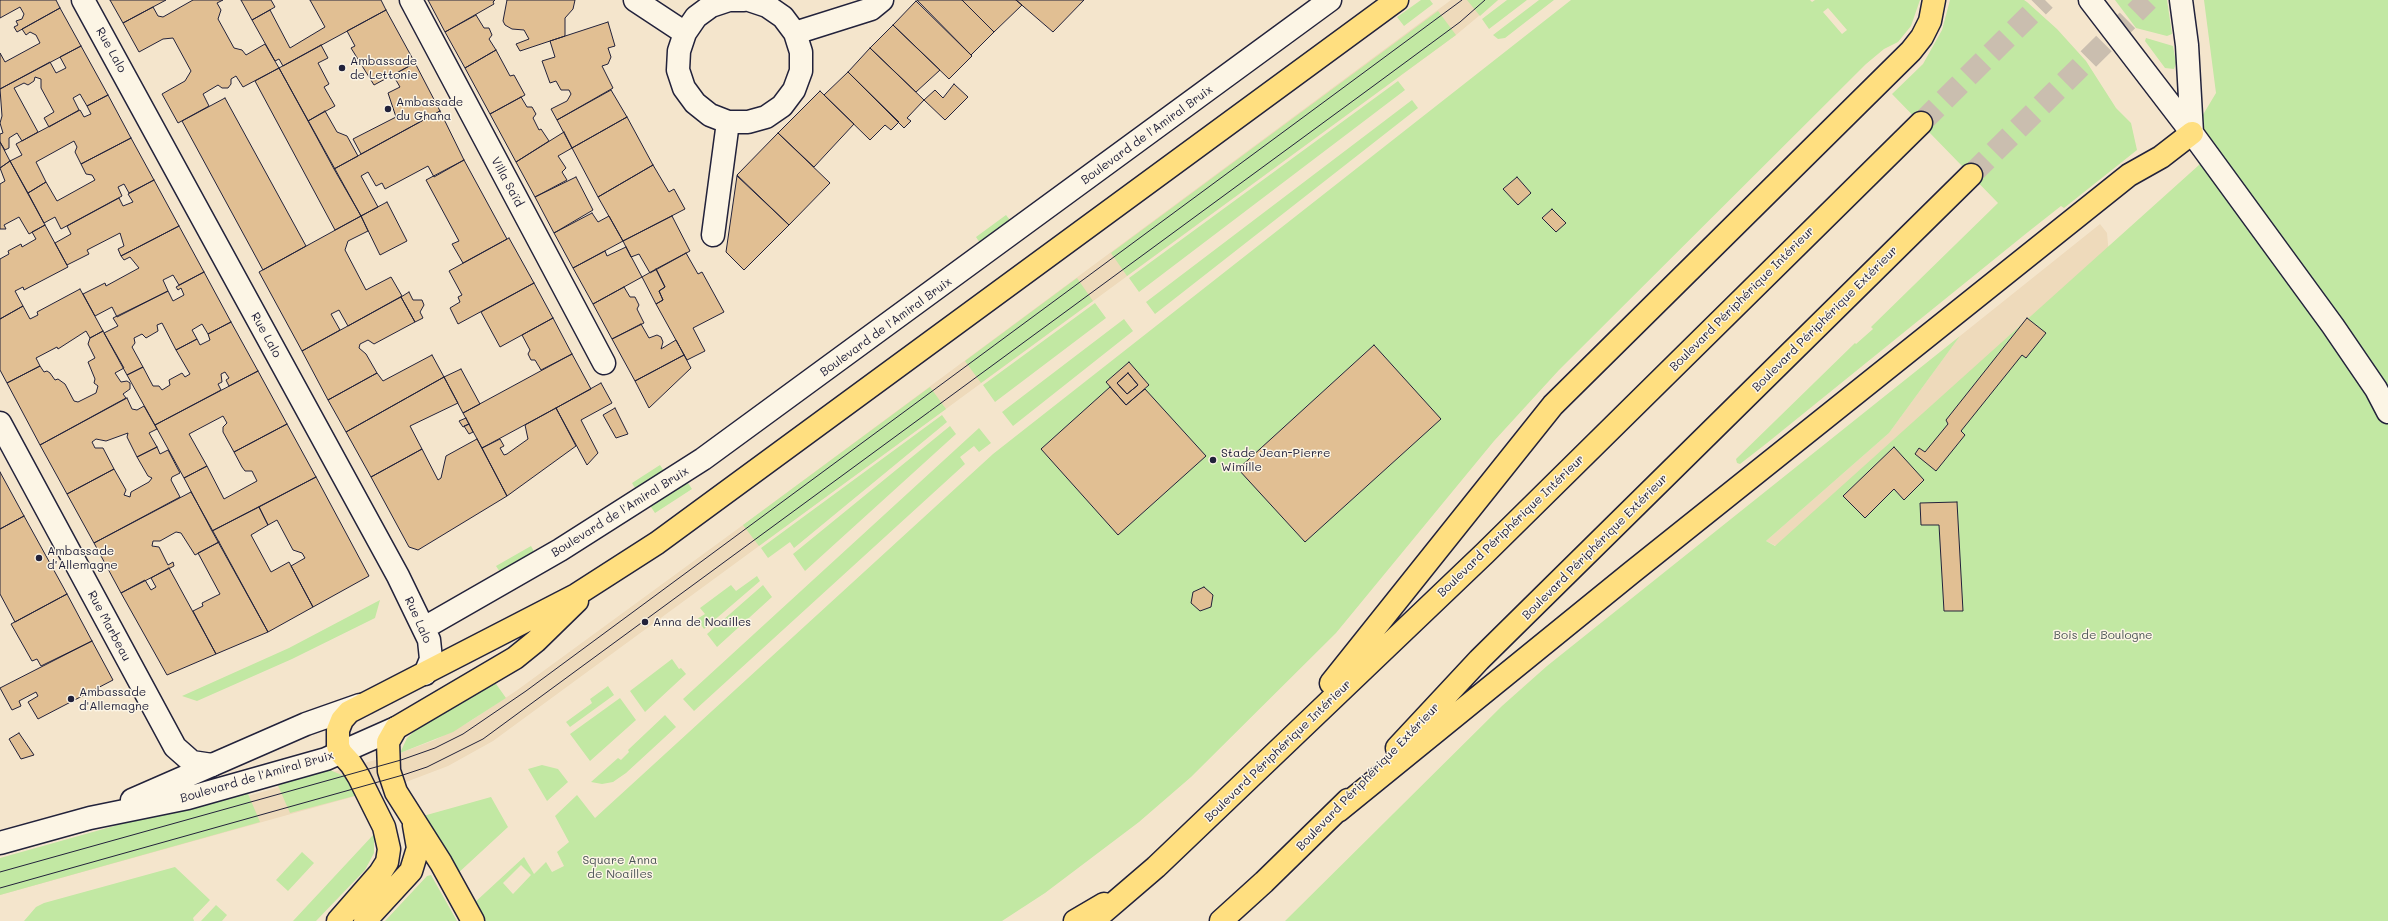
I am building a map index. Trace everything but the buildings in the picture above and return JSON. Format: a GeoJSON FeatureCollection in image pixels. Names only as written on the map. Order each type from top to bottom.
{"type":"FeatureCollection","features":[{"type":"Feature","properties":{"kind":"main road","name":"Boulevard de l'Amiral Bruix"},"geometry":{"type":"LineString","coordinates":[[362,705],[425,674],[497,634],[576,595],[609,575],[715,502],[1397,0]]}},
{"type":"Feature","properties":{"kind":"main road"},"geometry":{"type":"LineString","coordinates":[[1276,750],[1553,405],[1911,51],[1922,36],[1930,21],[1934,0]]}},
{"type":"Feature","properties":{"kind":"main road","name":"Boulevard Périphérique Intérieur"},"geometry":{"type":"LineString","coordinates":[[1093,921],[1156,867],[1276,750],[1485,553],[1920,123]]}},
{"type":"Feature","properties":{"kind":"main road"},"geometry":{"type":"LineString","coordinates":[[1338,811],[1630,573],[2129,175],[2160,157],[2192,133]]}},
{"type":"Feature","properties":{"kind":"main road","name":"Boulevard Périphérique Extérieur"},"geometry":{"type":"LineString","coordinates":[[1224,919],[1338,811],[1480,660],[1971,175]]}},
{"type":"Feature","properties":{"kind":"main road","name":"Boulevard de l'Amiral Bruix"},"geometry":{"type":"LineString","coordinates":[[396,728],[514,658],[609,575]]}},
{"type":"Feature","properties":{"kind":"main road"},"geometry":{"type":"LineString","coordinates":[[338,921],[380,873],[387,862],[389,849],[384,827],[359,777],[351,764],[341,753],[337,738],[342,720],[349,712],[362,705]]}},
{"type":"Feature","properties":{"kind":"main road"},"geometry":{"type":"LineString","coordinates":[[396,728],[388,742],[389,771],[396,792],[414,823],[441,863],[473,921]]}},
{"type":"Feature","properties":{"kind":"main road"},"geometry":{"type":"LineString","coordinates":[[365,921],[411,871],[418,848],[414,823]]}},
{"type":"Feature","properties":{"kind":"main road"},"geometry":{"type":"LineString","coordinates":[[1075,921],[1104,904],[1156,867]]}},
{"type":"Feature","properties":{"kind":"street","name":"Rue Lalo"},"geometry":{"type":"LineString","coordinates":[[83,0],[398,576],[424,628],[431,649],[431,659],[425,674]]}},
{"type":"Feature","properties":{"kind":"street","name":"Villa Saïd"},"geometry":{"type":"LineString","coordinates":[[411,0],[604,363]]}},
{"type":"Feature","properties":{"kind":"street"},"geometry":{"type":"LineString","coordinates":[[635,0],[685,33]]}},
{"type":"Feature","properties":{"kind":"street"},"geometry":{"type":"LineString","coordinates":[[744,0],[729,0],[711,6],[696,18],[685,33],[679,51],[678,70],[684,88],[695,103],[705,111],[728,122],[748,122],[766,117],[786,100],[794,90],[801,71],[801,52],[795,33],[783,17],[772,10],[749,0]]}},
{"type":"Feature","properties":{"kind":"street"},"geometry":{"type":"LineString","coordinates":[[795,33],[871,9],[882,0]]}},
{"type":"Feature","properties":{"kind":"street","name":"Boulevard de l'Amiral Bruix"},"geometry":{"type":"LineString","coordinates":[[424,628],[560,550],[703,459],[1330,0]]}},
{"type":"Feature","properties":{"kind":"street"},"geometry":{"type":"LineString","coordinates":[[2090,0],[2192,133],[2333,326],[2376,389],[2388,412]]}},
{"type":"Feature","properties":{"kind":"street"},"geometry":{"type":"LineString","coordinates":[[2181,0],[2187,45],[2192,133]]}},
{"type":"Feature","properties":{"kind":"street"},"geometry":{"type":"LineString","coordinates":[[712,235],[728,122]]}},
{"type":"Feature","properties":{"kind":"street","name":"Rue Marbeau"},"geometry":{"type":"LineString","coordinates":[[0,423],[175,747],[192,762],[212,766]]}},
{"type":"Feature","properties":{"kind":"street","name":"Boulevard de l'Amiral Bruix"},"geometry":{"type":"LineString","coordinates":[[90,818],[306,724],[362,705]]}},
{"type":"Feature","properties":{"kind":"street","name":"Boulevard de l'Amiral Bruix"},"geometry":{"type":"LineString","coordinates":[[0,843],[90,818],[188,798],[341,753],[396,728]]}},
{"type":"Feature","properties":{"kind":"shaded area"},"geometry":{"type":"Polygon","coordinates":[[[1451,0],[1498,0],[1456,35],[493,741],[448,766],[406,782],[0,895],[0,866],[400,753],[435,740],[469,722],[516,691],[743,525],[1451,0]]]}},
{"type":"Feature","properties":{"kind":"shaded area"},"geometry":{"type":"Polygon","coordinates":[[[2100,224],[2107,233],[2109,255],[1926,620],[1766,541],[1889,433],[1960,336],[2100,224]]]}},
{"type":"Feature","properties":{"kind":"green space"},"geometry":{"type":"Polygon","coordinates":[[[1421,0],[1430,0],[1433,4],[1404,26],[1397,17],[1421,0]]]}},
{"type":"Feature","properties":{"kind":"green space"},"geometry":{"type":"Polygon","coordinates":[[[1467,0],[1498,0],[1480,16],[1467,0]]]}},
{"type":"Feature","properties":{"kind":"green space"},"geometry":{"type":"Polygon","coordinates":[[[1507,0],[1527,0],[1489,29],[1482,19],[1507,0]]]}},
{"type":"Feature","properties":{"kind":"green space"},"geometry":{"type":"Polygon","coordinates":[[[1539,0],[1554,0],[1505,38],[1498,39],[1493,35],[1539,0]]]}},
{"type":"Feature","properties":{"kind":"green space","name":"Stade Jean-Pierre Wimille"},"geometry":{"type":"Polygon","coordinates":[[[1571,0],[1810,0],[1812,2],[1815,0],[1920,0],[1911,26],[1898,42],[1884,49],[1866,64],[1559,370],[1494,441],[1336,633],[1191,777],[1139,822],[1045,893],[1002,921],[482,921],[473,904],[524,857],[534,874],[546,862],[552,872],[564,866],[557,852],[569,842],[555,816],[577,795],[595,818],[993,454],[1571,0]],[[1828,8],[1823,12],[1842,34],[1847,30],[1828,8]],[[521,865],[503,883],[513,894],[531,875],[521,865]]]}},
{"type":"Feature","properties":{"kind":"green space"},"geometry":{"type":"Polygon","coordinates":[[[1950,0],[2024,0],[2027,2],[2057,29],[2086,61],[2116,108],[2131,123],[2137,150],[2064,208],[2061,206],[2028,232],[1767,443],[1740,464],[1737,463],[1736,459],[1855,343],[1856,344],[1873,329],[1871,327],[1998,203],[1892,94],[1923,64],[1942,30],[1950,0]]]}},
{"type":"Feature","properties":{"kind":"green space"},"geometry":{"type":"Polygon","coordinates":[[[2115,0],[2167,0],[2172,34],[2167,36],[2136,28],[2115,0]]]}},
{"type":"Feature","properties":{"kind":"green space","name":"Bois de Boulogne"},"geometry":{"type":"Polygon","coordinates":[[[2204,0],[2388,0],[2388,921],[1285,921],[1502,706],[1547,666],[1960,336],[1889,433],[1766,541],[1775,546],[2209,156],[2192,133],[2216,93],[2204,0]]]}},
{"type":"Feature","properties":{"kind":"green space"},"geometry":{"type":"Polygon","coordinates":[[[1438,11],[1456,35],[1127,276],[1111,253],[1438,11]]]}},
{"type":"Feature","properties":{"kind":"green space"},"geometry":{"type":"Polygon","coordinates":[[[2146,38],[2173,46],[2176,63],[2174,69],[2165,68],[2145,41],[2146,38]]]}},
{"type":"Feature","properties":{"kind":"green space"},"geometry":{"type":"Polygon","coordinates":[[[1398,81],[1405,90],[1139,292],[1129,278],[1398,81]]]}},
{"type":"Feature","properties":{"kind":"green space"},"geometry":{"type":"Polygon","coordinates":[[[1412,100],[1418,108],[1155,314],[1146,302],[1412,100]]]}},
{"type":"Feature","properties":{"kind":"green space"},"geometry":{"type":"Polygon","coordinates":[[[1006,215],[1013,224],[982,246],[976,237],[1006,215]]]}},
{"type":"Feature","properties":{"kind":"green space"},"geometry":{"type":"Polygon","coordinates":[[[1077,278],[1093,301],[981,383],[965,361],[1077,278]]]}},
{"type":"Feature","properties":{"kind":"green space"},"geometry":{"type":"Polygon","coordinates":[[[1095,303],[1106,318],[995,402],[983,385],[1095,303]]]}},
{"type":"Feature","properties":{"kind":"green space"},"geometry":{"type":"Polygon","coordinates":[[[1124,319],[1133,331],[1013,426],[1002,412],[1124,319]]]}},
{"type":"Feature","properties":{"kind":"green space"},"geometry":{"type":"Polygon","coordinates":[[[930,387],[946,409],[759,546],[743,525],[930,387]]]}},
{"type":"Feature","properties":{"kind":"green space"},"geometry":{"type":"Polygon","coordinates":[[[942,415],[947,422],[794,548],[790,542],[768,558],[761,548],[942,415]]]}},
{"type":"Feature","properties":{"kind":"green space"},"geometry":{"type":"Polygon","coordinates":[[[950,426],[956,434],[805,571],[793,554],[950,426]]]}},
{"type":"Feature","properties":{"kind":"green space"},"geometry":{"type":"Polygon","coordinates":[[[979,428],[991,443],[979,452],[974,446],[960,457],[965,464],[694,711],[683,699],[979,428]]]}},
{"type":"Feature","properties":{"kind":"green space"},"geometry":{"type":"Polygon","coordinates":[[[660,465],[666,474],[638,493],[632,483],[660,465]]]}},
{"type":"Feature","properties":{"kind":"green space"},"geometry":{"type":"Polygon","coordinates":[[[686,480],[692,489],[655,513],[649,504],[686,480]]]}},
{"type":"Feature","properties":{"kind":"green space"},"geometry":{"type":"Polygon","coordinates":[[[531,546],[536,555],[502,575],[496,566],[531,546]]]}},
{"type":"Feature","properties":{"kind":"green space"},"geometry":{"type":"Polygon","coordinates":[[[757,576],[760,581],[704,629],[697,619],[705,614],[700,608],[731,585],[736,591],[757,576]]]}},
{"type":"Feature","properties":{"kind":"green space"},"geometry":{"type":"Polygon","coordinates":[[[763,585],[772,597],[717,647],[707,634],[763,585]]]}},
{"type":"Feature","properties":{"kind":"green space"},"geometry":{"type":"Polygon","coordinates":[[[380,600],[375,618],[292,659],[197,701],[182,696],[289,648],[380,600]]]}},
{"type":"Feature","properties":{"kind":"green space"},"geometry":{"type":"Polygon","coordinates":[[[672,659],[679,669],[681,668],[686,674],[645,712],[630,691],[672,659]]]}},
{"type":"Feature","properties":{"kind":"green space"},"geometry":{"type":"Polygon","coordinates":[[[494,681],[506,698],[453,732],[400,753],[407,738],[419,727],[494,681]]]}},
{"type":"Feature","properties":{"kind":"green space"},"geometry":{"type":"Polygon","coordinates":[[[608,686],[614,695],[570,727],[566,722],[592,703],[590,699],[608,686]]]}},
{"type":"Feature","properties":{"kind":"green space"},"geometry":{"type":"Polygon","coordinates":[[[620,698],[636,720],[590,761],[570,734],[620,698]]]}},
{"type":"Feature","properties":{"kind":"green space"},"geometry":{"type":"Polygon","coordinates":[[[665,715],[676,727],[626,773],[613,782],[602,784],[591,782],[618,758],[621,760],[629,752],[628,750],[665,715]]]}},
{"type":"Feature","properties":{"kind":"green space"},"geometry":{"type":"Polygon","coordinates":[[[542,765],[558,769],[568,782],[547,801],[528,769],[542,765]]]}},
{"type":"Feature","properties":{"kind":"green space"},"geometry":{"type":"Polygon","coordinates":[[[318,769],[330,770],[344,776],[358,795],[290,813],[276,781],[318,769]]]}},
{"type":"Feature","properties":{"kind":"green space"},"geometry":{"type":"Polygon","coordinates":[[[246,789],[260,822],[0,895],[0,858],[246,789]]]}},
{"type":"Feature","properties":{"kind":"green space"},"geometry":{"type":"Polygon","coordinates":[[[491,797],[508,827],[456,875],[423,816],[491,797]]]}},
{"type":"Feature","properties":{"kind":"green space"},"geometry":{"type":"Polygon","coordinates":[[[374,834],[374,853],[365,870],[316,921],[293,921],[374,834]]]}},
{"type":"Feature","properties":{"kind":"green space"},"geometry":{"type":"Polygon","coordinates":[[[302,852],[314,863],[288,891],[276,880],[302,852]]]}},
{"type":"Feature","properties":{"kind":"green space"},"geometry":{"type":"Polygon","coordinates":[[[175,867],[210,900],[193,918],[194,921],[24,921],[36,907],[44,903],[175,867]]]}},
{"type":"Feature","properties":{"kind":"green space"},"geometry":{"type":"Polygon","coordinates":[[[431,875],[457,921],[385,921],[427,876],[431,875]]]}},
{"type":"Feature","properties":{"kind":"green space"},"geometry":{"type":"Polygon","coordinates":[[[216,905],[227,915],[222,921],[201,921],[216,905]]]}},
{"type":"Feature","properties":{"kind":"tunnel"},"geometry":{"type":"LineString","coordinates":[[1921,123],[2045,0]]}},
{"type":"Feature","properties":{"kind":"tunnel"},"geometry":{"type":"LineString","coordinates":[[1971,175],[2148,0]]}},
{"type":"Feature","properties":{"kind":"tram line"},"geometry":{"type":"LineString","coordinates":[[0,872],[401,760],[435,748],[463,734],[526,691],[1462,0]]}},
{"type":"Feature","properties":{"kind":"tram line"},"geometry":{"type":"LineString","coordinates":[[0,888],[403,775],[427,767],[483,739],[1376,84],[1460,22],[1485,0]]}},
{"type":"Feature","properties":{"kind":"place","name":"Ambassade de Lettonie"},"geometry":{"type":"Point","coordinates":[342,68]}},
{"type":"Feature","properties":{"kind":"place","name":"Ambassade du Ghana"},"geometry":{"type":"Point","coordinates":[388,109]}},
{"type":"Feature","properties":{"kind":"place","name":"Stade Jean-Pierre Wimille"},"geometry":{"type":"Point","coordinates":[1213,460]}},
{"type":"Feature","properties":{"kind":"place","name":"Ambassade d‘Allemagne"},"geometry":{"type":"Point","coordinates":[39,558]}},
{"type":"Feature","properties":{"kind":"place","name":"Anna de Noailles"},"geometry":{"type":"Point","coordinates":[645,622]}},
{"type":"Feature","properties":{"kind":"place","name":"Ambassade d'Allemagne"},"geometry":{"type":"Point","coordinates":[71,699]}},
{"type":"Feature","properties":{"kind":"park label","name":"Square Anna de Noailles"},"geometry":{"type":"Point","coordinates":[620,867]}}]}
